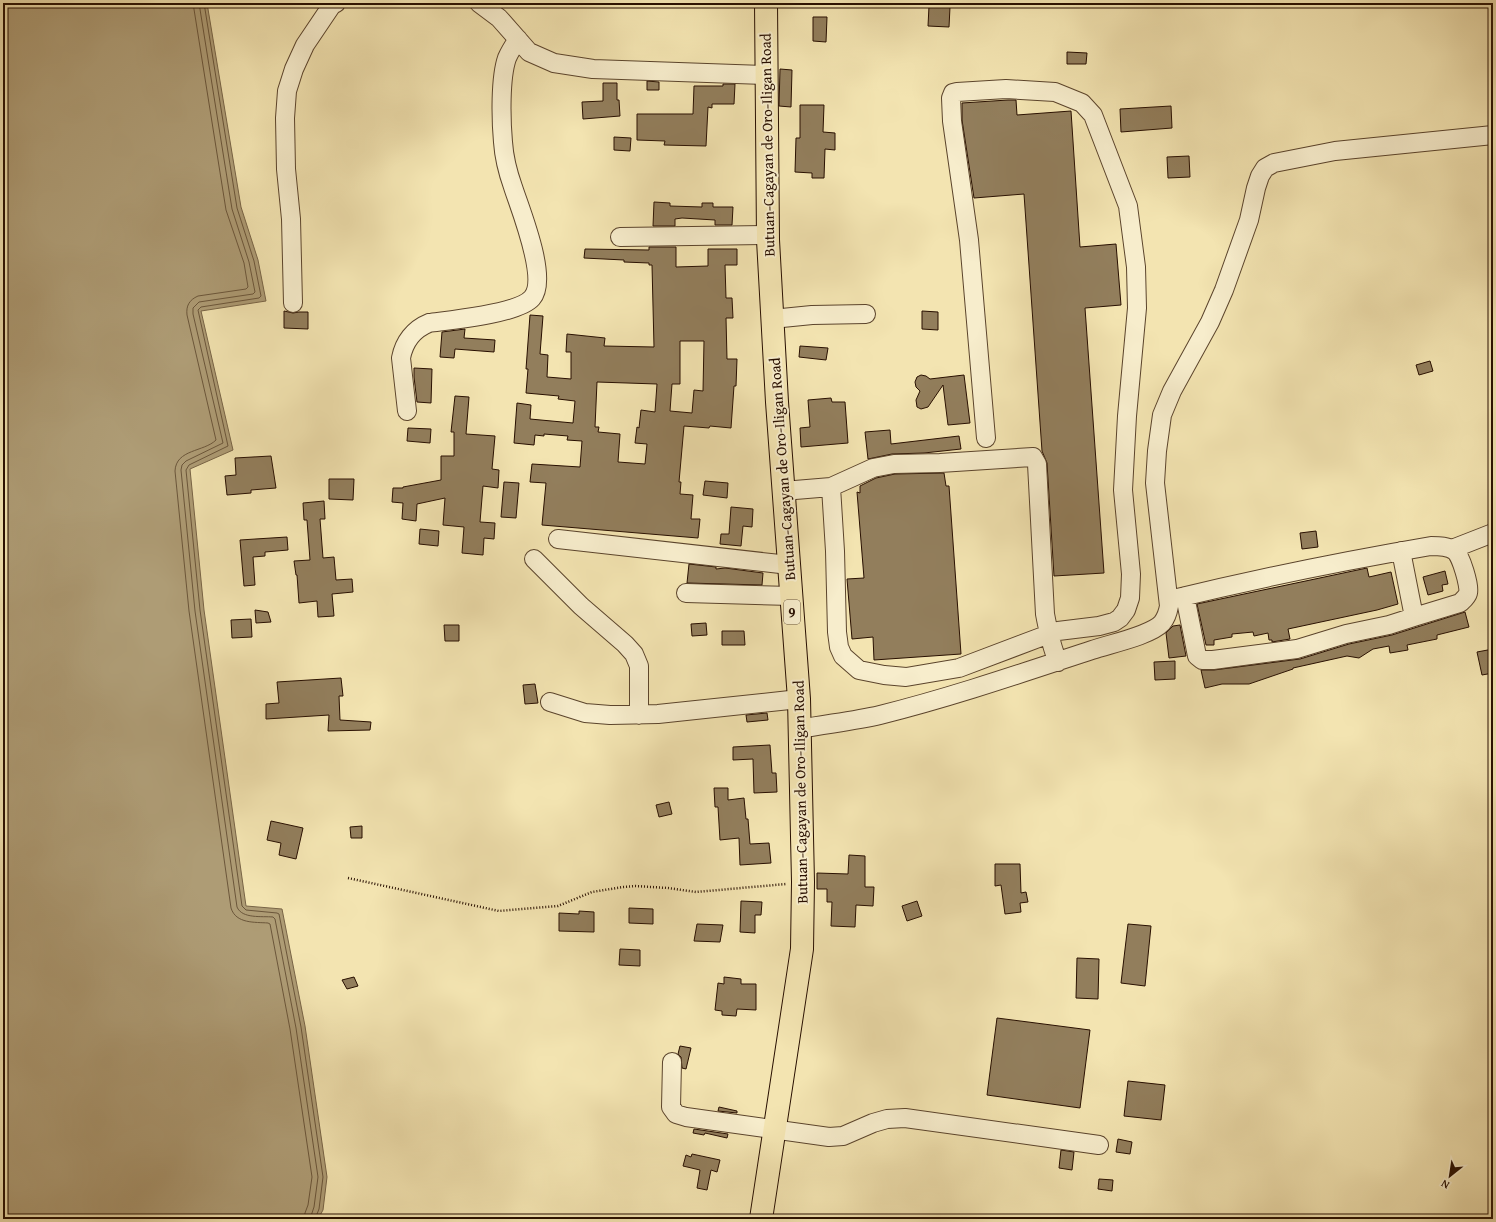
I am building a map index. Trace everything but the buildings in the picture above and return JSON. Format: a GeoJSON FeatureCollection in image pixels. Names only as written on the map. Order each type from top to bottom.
{"type":"FeatureCollection","features":[{"type":"Feature","properties":{"kind":"highway","name":"Butuan-Cagayan de Oro-Iligan Road"},"geometry":{"type":"LineString","coordinates":[[761,1219],[802,950],[803,882],[799,699],[772,319],[768,236],[765,75],[766,3]]}},
{"type":"Feature","properties":{"kind":"street"},"geometry":{"type":"LineString","coordinates":[[293,303],[291,219],[286,169],[285,118],[287,91],[294,69],[305,45],[332,5],[336,3]]}},
{"type":"Feature","properties":{"kind":"street"},"geometry":{"type":"LineString","coordinates":[[479,3],[499,18],[529,52],[554,63],[592,69],[765,75]]}},
{"type":"Feature","properties":{"kind":"street"},"geometry":{"type":"LineString","coordinates":[[407,411],[401,358],[402,352],[411,334],[420,326],[429,323],[495,313],[523,305],[532,298],[535,291],[537,281],[529,236],[513,188],[503,142],[503,75],[507,57],[518,39]]}},
{"type":"Feature","properties":{"kind":"street"},"geometry":{"type":"LineString","coordinates":[[831,487],[835,551],[837,632],[839,648],[842,656],[859,670],[906,678],[960,668],[1058,631],[1099,626],[1114,622],[1120,618],[1126,610],[1130,598],[1131,574],[1123,490],[1126,416],[1138,308],[1136,267],[1128,206],[1093,115],[1082,103],[1055,92],[1006,89],[957,92],[953,93],[951,98],[952,121],[969,240],[986,438]]}},
{"type":"Feature","properties":{"kind":"street"},"geometry":{"type":"LineString","coordinates":[[800,728],[879,715],[1014,677],[1122,641],[1152,629],[1162,623],[1177,598],[1360,558],[1441,545],[1452,549],[1459,556],[1462,565],[1468,592],[1466,598],[1460,603],[1389,625],[1346,634],[1297,649],[1213,660],[1202,660],[1197,656],[1177,598],[1155,483],[1157,451],[1162,415],[1172,391],[1210,322],[1224,290],[1249,220],[1258,182],[1265,168],[1274,163],[1335,151],[1493,136]]}},
{"type":"Feature","properties":{"kind":"street"},"geometry":{"type":"LineString","coordinates":[[620,237],[768,236]]}},
{"type":"Feature","properties":{"kind":"street"},"geometry":{"type":"LineString","coordinates":[[772,319],[812,315],[866,314]]}},
{"type":"Feature","properties":{"kind":"street"},"geometry":{"type":"LineString","coordinates":[[784,491],[831,487],[840,481],[873,468],[894,464],[940,463],[1033,457],[1037,464],[1045,614],[1053,650],[1058,662]]}},
{"type":"Feature","properties":{"kind":"street"},"geometry":{"type":"LineString","coordinates":[[1452,549],[1493,533]]}},
{"type":"Feature","properties":{"kind":"street"},"geometry":{"type":"LineString","coordinates":[[558,538],[789,565]]}},
{"type":"Feature","properties":{"kind":"street"},"geometry":{"type":"LineString","coordinates":[[1401,551],[1414,617]]}},
{"type":"Feature","properties":{"kind":"street"},"geometry":{"type":"LineString","coordinates":[[534,559],[581,606],[625,644],[634,654],[639,666],[639,714]]}},
{"type":"Feature","properties":{"kind":"street"},"geometry":{"type":"LineString","coordinates":[[686,593],[791,596]]}},
{"type":"Feature","properties":{"kind":"street"},"geometry":{"type":"LineString","coordinates":[[550,702],[585,712],[610,715],[658,714],[799,699]]}},
{"type":"Feature","properties":{"kind":"street"},"geometry":{"type":"LineString","coordinates":[[672,1062],[671,1107],[676,1114],[686,1117],[829,1137],[843,1136],[886,1119],[905,1118],[1099,1145]]}},
{"type":"Feature","properties":{"kind":"path"},"geometry":{"type":"LineString","coordinates":[[348,878],[499,911],[558,906],[592,892],[623,887],[635,886],[668,888],[696,892],[735,890],[803,882]]}},
{"type":"Feature","properties":{"kind":"water"},"geometry":{"type":"Polygon","coordinates":[[[3,3],[207,3],[241,207],[258,260],[266,301],[201,311],[233,450],[190,469],[204,610],[246,906],[282,909],[305,1026],[327,1177],[323,1210],[318,1219],[3,1219],[3,3]]]}}]}
